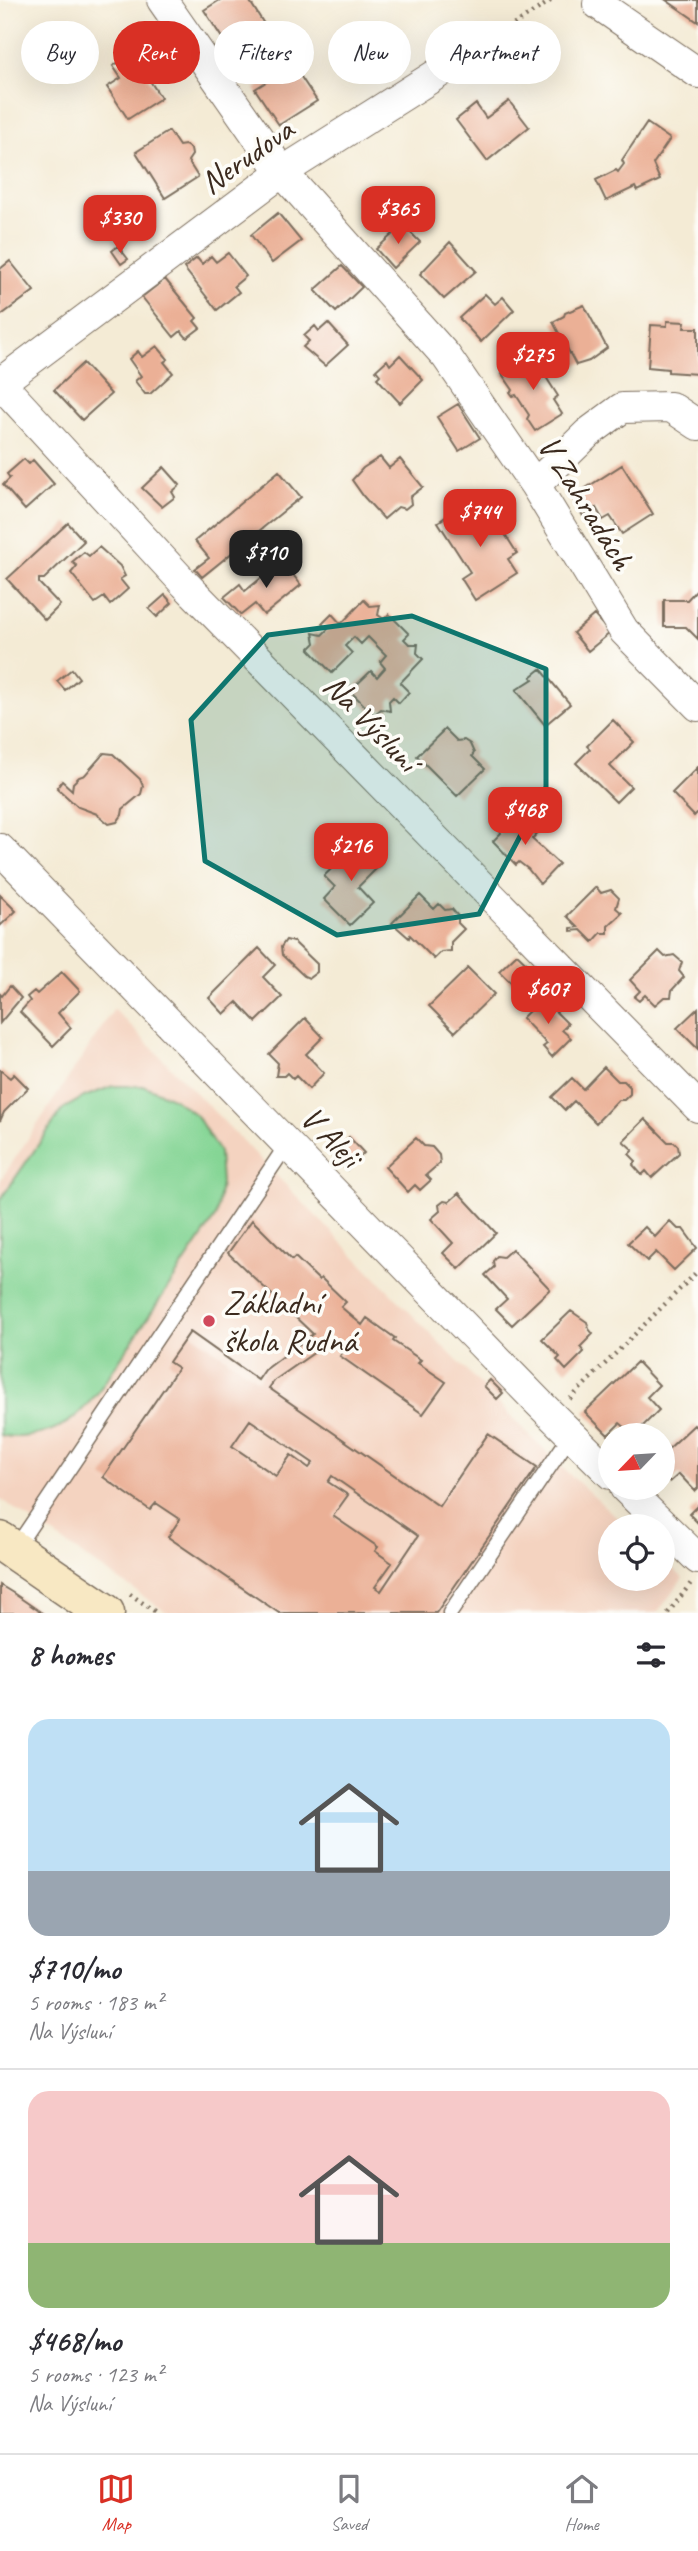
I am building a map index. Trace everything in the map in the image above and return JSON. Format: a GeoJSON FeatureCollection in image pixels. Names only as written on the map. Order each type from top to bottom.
{"type":"FeatureCollection","features":[{"type":"Feature","properties":{"kind":"main road"},"geometry":{"type":"LineString","coordinates":[[7,1546],[105,1613]]}},
{"type":"Feature","properties":{"kind":"street","name":"V Zahradách"},"geometry":{"type":"LineString","coordinates":[[162,0],[282,172],[446,356],[535,485],[624,631],[698,706]]}},
{"type":"Feature","properties":{"kind":"street"},"geometry":{"type":"LineString","coordinates":[[598,4],[698,73]]}},
{"type":"Feature","properties":{"kind":"street","name":"Nerudova"},"geometry":{"type":"LineString","coordinates":[[0,383],[282,172],[425,82]]}},
{"type":"Feature","properties":{"kind":"street","name":"Na Výsluní"},"geometry":{"type":"LineString","coordinates":[[0,383],[185,584],[698,1107]]}},
{"type":"Feature","properties":{"kind":"street"},"geometry":{"type":"LineString","coordinates":[[535,485],[588,433],[622,408],[671,407],[698,425]]}},
{"type":"Feature","properties":{"kind":"street","name":"V Aleji"},"geometry":{"type":"LineString","coordinates":[[0,849],[598,1461]]}},
{"type":"Feature","properties":{"kind":"street"},"geometry":{"type":"LineString","coordinates":[[637,1500],[698,1559]]}},
{"type":"Feature","properties":{"kind":"lane"},"geometry":{"type":"LineString","coordinates":[[7,1546],[288,1143]]}},
{"type":"Feature","properties":{"kind":"lane"},"geometry":{"type":"LineString","coordinates":[[450,1613],[567,1431]]}},
{"type":"Feature","properties":{"kind":"path"},"geometry":{"type":"LineString","coordinates":[[520,21],[552,0]]}},
{"type":"Feature","properties":{"kind":"path"},"geometry":{"type":"LineString","coordinates":[[567,1431],[566,1403],[698,1271]]}},
{"type":"Feature","properties":{"kind":"path"},"geometry":{"type":"LineString","coordinates":[[668,1613],[698,1573]]}},
{"type":"Feature","properties":{"kind":"highlighted area"},"geometry":{"type":"Polygon","coordinates":[[[412,616],[546,669],[546,787],[479,914],[337,935],[205,861],[191,720],[268,635],[412,616]]]}},
{"type":"Feature","properties":{"kind":"shaded area","name":"Základní škola Rudná"},"geometry":{"type":"Polygon","coordinates":[[[114,1009],[554,1460],[613,1514],[598,1514],[598,1591],[673,1591],[657,1613],[168,1613],[0,1499],[0,1181],[114,1009]]]}},
{"type":"Feature","properties":{"kind":"shaded area","name":"Základní škola Rudná"},"geometry":{"type":"Polygon","coordinates":[[[675,1571],[683,1578],[675,1589],[675,1571]]]}},
{"type":"Feature","properties":{"kind":"green space"},"geometry":{"type":"Polygon","coordinates":[[[113,1086],[145,1086],[173,1098],[197,1116],[219,1152],[221,1183],[216,1216],[96,1395],[82,1410],[70,1421],[41,1434],[20,1437],[0,1435],[0,1200],[63,1109],[84,1097],[113,1086]]]}},
{"type":"Feature","properties":{"kind":"building"},"geometry":{"type":"Polygon","coordinates":[[[220,0],[249,0],[262,21],[214,21],[214,25],[204,10],[220,0]]]}},
{"type":"Feature","properties":{"kind":"building"},"geometry":{"type":"Polygon","coordinates":[[[666,0],[698,0],[698,22],[666,0]]]}},
{"type":"Feature","properties":{"kind":"building"},"geometry":{"type":"Polygon","coordinates":[[[113,83],[152,84],[161,98],[128,119],[107,87],[113,83]]]}},
{"type":"Feature","properties":{"kind":"building"},"geometry":{"type":"Polygon","coordinates":[[[263,84],[306,84],[317,101],[279,125],[255,89],[263,84]]]}},
{"type":"Feature","properties":{"kind":"building"},"geometry":{"type":"Polygon","coordinates":[[[509,101],[529,127],[487,161],[456,120],[476,104],[486,118],[509,101]]]}},
{"type":"Feature","properties":{"kind":"building"},"geometry":{"type":"Polygon","coordinates":[[[647,123],[670,139],[653,164],[660,180],[637,191],[635,187],[606,201],[596,180],[616,170],[618,172],[624,164],[622,160],[647,123]]]}},
{"type":"Feature","properties":{"kind":"building"},"geometry":{"type":"Polygon","coordinates":[[[169,131],[179,146],[185,145],[191,149],[192,155],[188,161],[198,177],[165,198],[136,152],[169,131]]]}},
{"type":"Feature","properties":{"kind":"building"},"geometry":{"type":"Polygon","coordinates":[[[278,213],[301,241],[272,263],[251,235],[278,213]]]}},
{"type":"Feature","properties":{"kind":"building"},"geometry":{"type":"Polygon","coordinates":[[[403,225],[420,242],[393,268],[376,249],[403,225]]]}},
{"type":"Feature","properties":{"kind":"building"},"geometry":{"type":"Polygon","coordinates":[[[450,242],[476,271],[444,299],[420,274],[450,242]]]}},
{"type":"Feature","properties":{"kind":"building"},"geometry":{"type":"Polygon","coordinates":[[[118,246],[128,259],[121,264],[112,251],[118,246]]]}},
{"type":"Feature","properties":{"kind":"building"},"geometry":{"type":"Polygon","coordinates":[[[228,253],[246,276],[234,286],[239,292],[217,310],[184,268],[197,258],[202,264],[211,256],[216,262],[228,253]]]}},
{"type":"Feature","properties":{"kind":"building"},"geometry":{"type":"Polygon","coordinates":[[[10,261],[34,291],[0,316],[0,269],[10,261]]]}},
{"type":"Feature","properties":{"kind":"building"},"geometry":{"type":"Polygon","coordinates":[[[342,266],[362,287],[336,312],[315,290],[342,266]]]}},
{"type":"Feature","properties":{"kind":"building"},"geometry":{"type":"Polygon","coordinates":[[[165,279],[197,318],[194,321],[200,328],[187,338],[181,331],[174,337],[142,297],[165,279]]]}},
{"type":"Feature","properties":{"kind":"building"},"geometry":{"type":"Polygon","coordinates":[[[485,294],[495,304],[503,297],[514,310],[481,342],[459,318],[485,294]]]}},
{"type":"Feature","properties":{"kind":"building"},"geometry":{"type":"Polygon","coordinates":[[[584,305],[607,348],[589,361],[576,365],[565,344],[562,345],[562,339],[553,322],[565,313],[584,305]]]}},
{"type":"Feature","properties":{"kind":"building"},"geometry":{"type":"Polygon","coordinates":[[[667,321],[685,322],[684,328],[698,328],[698,374],[668,372],[668,369],[648,367],[651,325],[667,326],[667,321]]]}},
{"type":"Feature","properties":{"kind":"building"},"geometry":{"type":"Polygon","coordinates":[[[328,323],[348,345],[325,366],[303,347],[309,341],[304,336],[315,326],[319,331],[328,323]]]}},
{"type":"Feature","properties":{"kind":"building"},"geometry":{"type":"Polygon","coordinates":[[[157,346],[168,359],[164,362],[173,373],[150,394],[145,394],[135,381],[141,376],[129,359],[138,351],[142,357],[157,346]]]}},
{"type":"Feature","properties":{"kind":"building"},"geometry":{"type":"Polygon","coordinates":[[[400,355],[423,380],[400,403],[377,378],[380,375],[376,370],[387,360],[390,365],[400,355]]]}},
{"type":"Feature","properties":{"kind":"building"},"geometry":{"type":"Polygon","coordinates":[[[532,355],[558,396],[553,400],[562,414],[535,431],[527,419],[529,415],[516,395],[513,396],[510,392],[513,390],[502,374],[513,367],[513,364],[532,355]]]}},
{"type":"Feature","properties":{"kind":"building"},"geometry":{"type":"Polygon","coordinates":[[[83,363],[111,394],[82,420],[54,390],[83,363]]]}},
{"type":"Feature","properties":{"kind":"building"},"geometry":{"type":"Polygon","coordinates":[[[458,404],[480,438],[459,451],[437,417],[458,404]]]}},
{"type":"Feature","properties":{"kind":"building"},"geometry":{"type":"Polygon","coordinates":[[[380,457],[389,468],[400,459],[423,487],[410,497],[411,504],[405,509],[398,507],[384,519],[352,480],[363,468],[380,457]]]}},
{"type":"Feature","properties":{"kind":"building"},"geometry":{"type":"Polygon","coordinates":[[[24,459],[29,464],[33,460],[54,484],[25,510],[3,485],[10,478],[7,474],[24,459]]]}},
{"type":"Feature","properties":{"kind":"building"},"geometry":{"type":"Polygon","coordinates":[[[622,465],[653,514],[622,534],[610,516],[603,520],[596,508],[583,516],[572,497],[622,465]]]}},
{"type":"Feature","properties":{"kind":"building"},"geometry":{"type":"Polygon","coordinates":[[[164,467],[180,485],[172,492],[175,497],[162,507],[142,488],[164,467]]]}},
{"type":"Feature","properties":{"kind":"building"},"geometry":{"type":"Polygon","coordinates":[[[279,471],[301,497],[202,577],[195,569],[209,558],[195,541],[279,471]]]}},
{"type":"Feature","properties":{"kind":"building"},"geometry":{"type":"Polygon","coordinates":[[[470,501],[485,523],[494,517],[517,553],[508,559],[517,573],[475,600],[461,578],[470,572],[438,522],[470,501]]]}},
{"type":"Feature","properties":{"kind":"building"},"geometry":{"type":"Polygon","coordinates":[[[68,523],[84,541],[44,579],[39,579],[39,583],[60,605],[45,620],[7,579],[68,523]]]}},
{"type":"Feature","properties":{"kind":"building"},"geometry":{"type":"Polygon","coordinates":[[[99,547],[120,566],[125,576],[120,579],[128,589],[110,605],[104,597],[95,603],[71,573],[77,566],[72,562],[84,552],[89,556],[99,547]]]}},
{"type":"Feature","properties":{"kind":"building"},"geometry":{"type":"Polygon","coordinates":[[[286,558],[301,585],[264,615],[255,604],[241,615],[224,597],[240,584],[245,591],[286,558]]]}},
{"type":"Feature","properties":{"kind":"building"},"geometry":{"type":"Polygon","coordinates":[[[698,588],[698,639],[686,627],[664,627],[664,600],[687,600],[698,588]]]}},
{"type":"Feature","properties":{"kind":"building"},"geometry":{"type":"Polygon","coordinates":[[[165,595],[172,603],[157,617],[149,609],[165,595]]]}},
{"type":"Feature","properties":{"kind":"building"},"geometry":{"type":"Polygon","coordinates":[[[364,600],[370,606],[380,605],[378,615],[384,619],[389,614],[409,634],[404,639],[409,644],[418,644],[417,653],[423,659],[400,683],[409,692],[399,703],[393,697],[389,701],[390,711],[381,709],[374,715],[350,691],[371,671],[377,677],[385,668],[380,662],[386,655],[368,637],[361,644],[354,637],[345,646],[352,653],[332,673],[309,649],[315,643],[313,633],[322,635],[328,629],[322,624],[332,614],[341,624],[364,600]]]}},
{"type":"Feature","properties":{"kind":"building"},"geometry":{"type":"Polygon","coordinates":[[[594,615],[610,633],[588,651],[573,633],[594,615]]]}},
{"type":"Feature","properties":{"kind":"building"},"geometry":{"type":"Polygon","coordinates":[[[72,669],[79,678],[65,690],[57,681],[72,669]]]}},
{"type":"Feature","properties":{"kind":"building"},"geometry":{"type":"Polygon","coordinates":[[[541,669],[570,704],[545,725],[516,690],[533,679],[531,677],[541,669]]]}},
{"type":"Feature","properties":{"kind":"building"},"geometry":{"type":"Polygon","coordinates":[[[613,720],[634,742],[610,766],[631,787],[616,802],[576,763],[590,749],[587,746],[613,720]]]}},
{"type":"Feature","properties":{"kind":"building"},"geometry":{"type":"Polygon","coordinates":[[[445,729],[457,741],[464,740],[470,744],[474,753],[472,756],[485,769],[457,796],[417,756],[445,729]]]}},
{"type":"Feature","properties":{"kind":"building"},"geometry":{"type":"Polygon","coordinates":[[[104,753],[113,754],[140,779],[143,786],[141,794],[123,809],[117,822],[109,824],[97,814],[78,807],[57,788],[62,781],[72,790],[73,783],[85,775],[104,753]]]}},
{"type":"Feature","properties":{"kind":"building"},"geometry":{"type":"Polygon","coordinates":[[[698,767],[698,812],[694,816],[672,793],[698,767]]]}},
{"type":"Feature","properties":{"kind":"building"},"geometry":{"type":"Polygon","coordinates":[[[519,811],[541,829],[532,839],[559,864],[540,884],[528,869],[519,862],[516,865],[493,841],[501,833],[499,828],[519,811]]]}},
{"type":"Feature","properties":{"kind":"building"},"geometry":{"type":"Polygon","coordinates":[[[360,841],[382,863],[358,887],[373,903],[350,925],[324,899],[335,887],[324,876],[360,841]]]}},
{"type":"Feature","properties":{"kind":"building"},"geometry":{"type":"Polygon","coordinates":[[[596,887],[601,893],[611,890],[619,898],[616,908],[622,913],[608,926],[608,933],[601,933],[593,942],[581,930],[571,931],[571,928],[578,927],[567,916],[596,887]]]}},
{"type":"Feature","properties":{"kind":"building"},"geometry":{"type":"Polygon","coordinates":[[[0,895],[16,911],[0,926],[0,895]]]}},
{"type":"Feature","properties":{"kind":"building"},"geometry":{"type":"Polygon","coordinates":[[[420,895],[434,909],[439,904],[445,910],[452,909],[464,929],[451,942],[451,951],[441,952],[434,959],[410,935],[409,938],[392,923],[420,895]]]}},
{"type":"Feature","properties":{"kind":"building"},"geometry":{"type":"Polygon","coordinates":[[[286,940],[294,942],[317,964],[317,972],[309,978],[304,976],[282,955],[281,947],[286,940]]]}},
{"type":"Feature","properties":{"kind":"building"},"geometry":{"type":"Polygon","coordinates":[[[259,948],[275,965],[263,977],[282,997],[256,1022],[237,1002],[224,1014],[209,998],[259,948]]]}},
{"type":"Feature","properties":{"kind":"building"},"geometry":{"type":"Polygon","coordinates":[[[659,951],[665,957],[674,955],[682,962],[679,971],[684,977],[672,990],[671,997],[664,997],[655,1005],[645,995],[639,1001],[634,997],[640,991],[630,980],[659,951]]]}},
{"type":"Feature","properties":{"kind":"building"},"geometry":{"type":"Polygon","coordinates":[[[517,954],[538,974],[520,992],[499,971],[517,954]]]}},
{"type":"Feature","properties":{"kind":"building"},"geometry":{"type":"Polygon","coordinates":[[[468,968],[494,994],[455,1032],[429,1006],[468,968]]]}},
{"type":"Feature","properties":{"kind":"building"},"geometry":{"type":"Polygon","coordinates":[[[62,972],[80,991],[58,1013],[71,1028],[53,1046],[20,1012],[30,1001],[27,997],[34,991],[37,994],[62,972]]]}},
{"type":"Feature","properties":{"kind":"building"},"geometry":{"type":"Polygon","coordinates":[[[10,986],[21,998],[0,1023],[0,994],[2,996],[10,986]]]}},
{"type":"Feature","properties":{"kind":"building"},"geometry":{"type":"Polygon","coordinates":[[[542,998],[568,1024],[562,1030],[571,1038],[552,1057],[543,1047],[547,1044],[522,1018],[542,998]]]}},
{"type":"Feature","properties":{"kind":"building"},"geometry":{"type":"Polygon","coordinates":[[[698,1008],[698,1049],[677,1028],[698,1008]]]}},
{"type":"Feature","properties":{"kind":"building"},"geometry":{"type":"Polygon","coordinates":[[[305,1018],[323,1037],[306,1054],[324,1073],[309,1089],[296,1076],[293,1079],[287,1073],[284,1076],[276,1076],[278,1063],[269,1054],[305,1018]]]}},
{"type":"Feature","properties":{"kind":"building"},"geometry":{"type":"Polygon","coordinates":[[[604,1067],[618,1081],[624,1081],[630,1087],[630,1094],[624,1100],[618,1100],[596,1123],[574,1101],[565,1110],[552,1097],[572,1078],[583,1089],[604,1067]]]}},
{"type":"Feature","properties":{"kind":"building"},"geometry":{"type":"Polygon","coordinates":[[[0,1070],[10,1078],[14,1074],[28,1088],[4,1112],[0,1121],[0,1070]]]}},
{"type":"Feature","properties":{"kind":"building"},"geometry":{"type":"Polygon","coordinates":[[[645,1119],[668,1142],[674,1142],[678,1146],[679,1153],[652,1178],[646,1171],[642,1175],[633,1165],[636,1161],[629,1154],[633,1150],[623,1141],[645,1119]]]}},
{"type":"Feature","properties":{"kind":"building"},"geometry":{"type":"Polygon","coordinates":[[[349,1137],[364,1153],[347,1170],[331,1155],[349,1137]]]}},
{"type":"Feature","properties":{"kind":"building"},"geometry":{"type":"Polygon","coordinates":[[[416,1138],[424,1146],[432,1147],[439,1155],[440,1163],[426,1175],[431,1180],[420,1190],[415,1185],[408,1192],[385,1167],[416,1138]]]}},
{"type":"Feature","properties":{"kind":"building"},"geometry":{"type":"Polygon","coordinates":[[[459,1193],[496,1233],[459,1269],[443,1253],[453,1243],[431,1219],[440,1211],[439,1205],[444,1201],[449,1202],[459,1193]]]}},
{"type":"Feature","properties":{"kind":"building"},"geometry":{"type":"Polygon","coordinates":[[[252,1220],[292,1260],[295,1257],[319,1280],[321,1278],[346,1302],[341,1307],[362,1325],[367,1318],[395,1338],[393,1341],[421,1360],[418,1363],[446,1382],[423,1414],[340,1356],[346,1348],[330,1336],[315,1352],[275,1380],[269,1388],[439,1506],[488,1434],[537,1467],[436,1613],[279,1613],[168,1537],[180,1519],[156,1503],[150,1510],[103,1477],[178,1368],[169,1362],[190,1332],[258,1380],[265,1370],[313,1334],[228,1253],[252,1220]],[[250,1420],[232,1446],[276,1476],[291,1455],[309,1468],[313,1463],[250,1420]],[[332,1476],[328,1482],[348,1495],[333,1516],[378,1547],[375,1551],[392,1563],[375,1587],[381,1591],[418,1536],[332,1476]]]}},
{"type":"Feature","properties":{"kind":"building"},"geometry":{"type":"Polygon","coordinates":[[[670,1221],[678,1229],[683,1229],[697,1248],[674,1270],[656,1252],[647,1261],[628,1243],[645,1227],[655,1237],[670,1221]]]}},
{"type":"Feature","properties":{"kind":"building"},"geometry":{"type":"Polygon","coordinates":[[[512,1249],[550,1289],[512,1325],[496,1309],[507,1299],[485,1275],[494,1267],[493,1261],[497,1256],[503,1257],[512,1249]]]}},
{"type":"Feature","properties":{"kind":"building"},"geometry":{"type":"Polygon","coordinates":[[[571,1311],[587,1322],[593,1334],[580,1347],[584,1352],[566,1370],[557,1360],[560,1357],[542,1339],[571,1311]]]}},
{"type":"Feature","properties":{"kind":"building"},"geometry":{"type":"Polygon","coordinates":[[[637,1362],[659,1385],[647,1397],[659,1410],[646,1423],[598,1425],[585,1412],[637,1362]]]}},
{"type":"Feature","properties":{"kind":"building"},"geometry":{"type":"Polygon","coordinates":[[[490,1380],[503,1393],[497,1399],[484,1386],[490,1380]]]}},
{"type":"Feature","properties":{"kind":"building"},"geometry":{"type":"Polygon","coordinates":[[[694,1425],[698,1429],[698,1488],[695,1491],[679,1474],[676,1477],[676,1442],[694,1425]]]}},
{"type":"Feature","properties":{"kind":"building"},"geometry":{"type":"Polygon","coordinates":[[[698,1505],[698,1523],[689,1514],[698,1505]]]}},
{"type":"Feature","properties":{"kind":"building"},"geometry":{"type":"Polygon","coordinates":[[[0,1585],[13,1593],[42,1613],[0,1613],[0,1585]]]}},
{"type":"Feature","properties":{"kind":"place","name":"Základní škola Rudná"},"geometry":{"type":"Point","coordinates":[209,1321]}}]}
